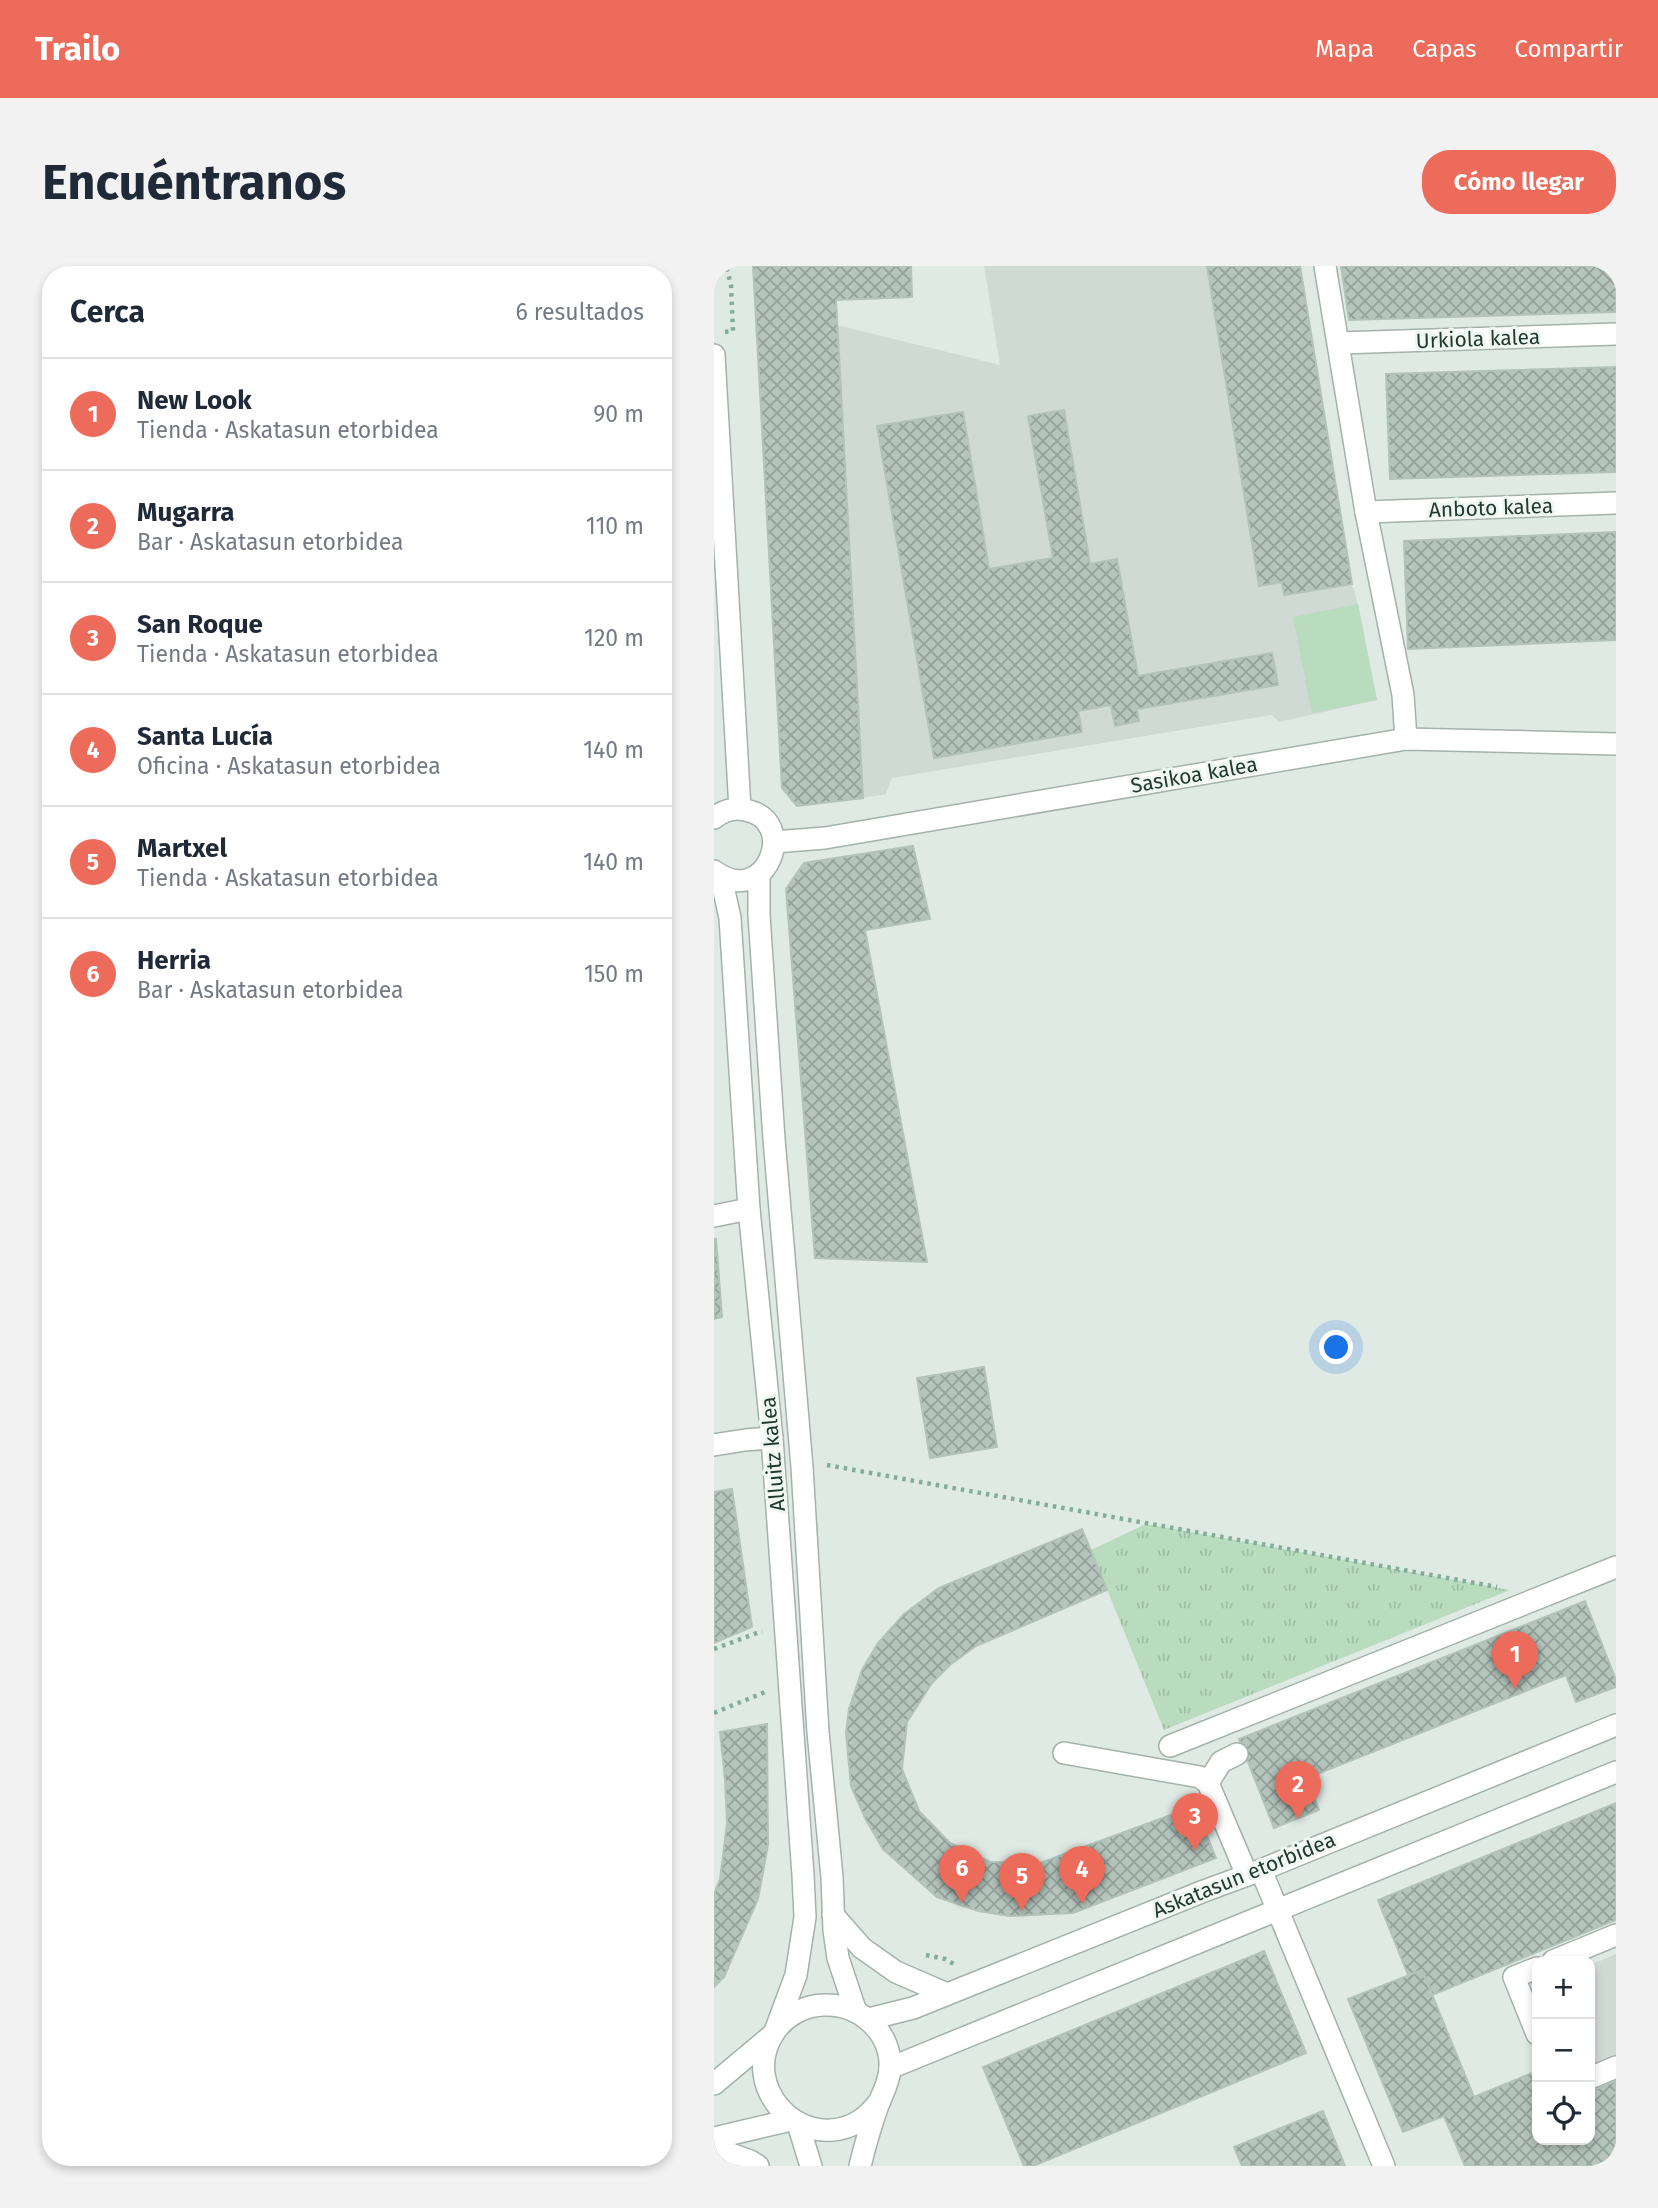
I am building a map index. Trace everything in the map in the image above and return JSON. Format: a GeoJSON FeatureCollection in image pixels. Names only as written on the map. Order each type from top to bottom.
{"type":"FeatureCollection","features":[{"type":"Feature","properties":{"kind":"street"},"geometry":{"type":"LineString","coordinates":[[1325,266],[1366,512],[1403,695],[1406,739]]}},
{"type":"Feature","properties":{"kind":"street","name":"Urkiola kalea"},"geometry":{"type":"LineString","coordinates":[[1339,343],[1616,334]]}},
{"type":"Feature","properties":{"kind":"street"},"geometry":{"type":"LineString","coordinates":[[714,355],[740,809]]}},
{"type":"Feature","properties":{"kind":"street","name":"Anboto kalea"},"geometry":{"type":"LineString","coordinates":[[1366,512],[1616,503]]}},
{"type":"Feature","properties":{"kind":"street","name":"Sasikoa kalea"},"geometry":{"type":"LineString","coordinates":[[774,842],[825,838],[1406,739],[1616,744]]}},
{"type":"Feature","properties":{"kind":"street"},"geometry":{"type":"LineString","coordinates":[[714,818],[729,809],[740,809],[760,816],[772,832],[774,842],[773,855],[759,874],[740,880],[718,874]]}},
{"type":"Feature","properties":{"kind":"street","name":"Alluitz kalea"},"geometry":{"type":"LineString","coordinates":[[718,874],[730,918],[749,1209],[772,1437],[805,1917],[796,1975],[774,2032]]}},
{"type":"Feature","properties":{"kind":"street","name":"Alluitz kalea"},"geometry":{"type":"LineString","coordinates":[[759,874],[759,915],[774,1139],[802,1467],[818,1732],[833,1914],[838,1958],[862,2015]]}},
{"type":"Feature","properties":{"kind":"street"},"geometry":{"type":"LineString","coordinates":[[714,1216],[749,1209]]}},
{"type":"Feature","properties":{"kind":"street"},"geometry":{"type":"LineString","coordinates":[[714,1445],[772,1437]]}},
{"type":"Feature","properties":{"kind":"street"},"geometry":{"type":"LineString","coordinates":[[1170,1746],[1616,1567]]}},
{"type":"Feature","properties":{"kind":"street","name":"Askatasun etorbidea"},"geometry":{"type":"LineString","coordinates":[[862,2015],[913,2008],[1254,1873],[1616,1725]]}},
{"type":"Feature","properties":{"kind":"street"},"geometry":{"type":"LineString","coordinates":[[1064,1753],[1200,1777],[1208,1783],[1254,1873],[1277,1910],[1384,2166]]}},
{"type":"Feature","properties":{"kind":"street"},"geometry":{"type":"LineString","coordinates":[[1208,1783],[1220,1762],[1237,1754]]}},
{"type":"Feature","properties":{"kind":"street"},"geometry":{"type":"LineString","coordinates":[[890,2068],[1616,1772]]}},
{"type":"Feature","properties":{"kind":"street"},"geometry":{"type":"LineString","coordinates":[[833,1914],[862,1948],[896,1972],[947,1994]]}},
{"type":"Feature","properties":{"kind":"street"},"geometry":{"type":"LineString","coordinates":[[1565,1956],[1616,1935]]}},
{"type":"Feature","properties":{"kind":"street"},"geometry":{"type":"LineString","coordinates":[[1532,1970],[1514,1978],[1532,2022]]}},
{"type":"Feature","properties":{"kind":"street"},"geometry":{"type":"LineString","coordinates":[[714,2084],[790,2016],[806,2008],[842,2006],[862,2015],[881,2036],[888,2052],[890,2068],[887,2085],[866,2139],[860,2166]]}},
{"type":"Feature","properties":{"kind":"street"},"geometry":{"type":"LineString","coordinates":[[774,2032],[765,2053],[763,2072],[768,2091],[777,2107],[794,2122],[815,2129],[834,2130],[852,2125],[867,2115],[880,2101]]}},
{"type":"Feature","properties":{"kind":"street"},"geometry":{"type":"LineString","coordinates":[[1595,2076],[1616,2067]]}},
{"type":"Feature","properties":{"kind":"street"},"geometry":{"type":"LineString","coordinates":[[714,2138],[794,2122]]}},
{"type":"Feature","properties":{"kind":"street"},"geometry":{"type":"LineString","coordinates":[[794,2122],[811,2166]]}},
{"type":"Feature","properties":{"kind":"street"},"geometry":{"type":"LineString","coordinates":[[714,2148],[758,2166]]}},
{"type":"Feature","properties":{"kind":"path"},"geometry":{"type":"LineString","coordinates":[[726,266],[733,331]]}},
{"type":"Feature","properties":{"kind":"path"},"geometry":{"type":"LineString","coordinates":[[822,1465],[1545,1596]]}},
{"type":"Feature","properties":{"kind":"path"},"geometry":{"type":"LineString","coordinates":[[714,1649],[785,1622]]}},
{"type":"Feature","properties":{"kind":"path"},"geometry":{"type":"LineString","coordinates":[[714,1713],[789,1682]]}},
{"type":"Feature","properties":{"kind":"shaded area"},"geometry":{"type":"Polygon","coordinates":[[[984,266],[1300,266],[1352,584],[1377,700],[1279,722],[1272,715],[892,778],[886,794],[863,798],[837,325],[1000,365],[984,266]]]}},
{"type":"Feature","properties":{"kind":"shaded area"},"geometry":{"type":"Polygon","coordinates":[[[1616,1954],[1616,2055],[1595,2065],[1595,2019],[1595,1963],[1616,1954]]]}},
{"type":"Feature","properties":{"kind":"green space"},"geometry":{"type":"Polygon","coordinates":[[[1358,604],[1377,700],[1312,713],[1293,617],[1358,604]]]}},
{"type":"Feature","properties":{"kind":"green space"},"geometry":{"type":"Polygon","coordinates":[[[1146,1524],[1510,1590],[1164,1730],[1091,1550],[1146,1524]]]}},
{"type":"Feature","properties":{"kind":"building"},"geometry":{"type":"Polygon","coordinates":[[[753,266],[911,266],[912,297],[836,300],[863,798],[797,806],[782,788],[753,266]]]}},
{"type":"Feature","properties":{"kind":"building"},"geometry":{"type":"Polygon","coordinates":[[[1207,266],[1300,266],[1352,584],[1284,595],[1282,582],[1259,586],[1207,266]]]}},
{"type":"Feature","properties":{"kind":"building"},"geometry":{"type":"Polygon","coordinates":[[[1341,266],[1616,266],[1616,312],[1349,320],[1341,266]]]}},
{"type":"Feature","properties":{"kind":"building"},"geometry":{"type":"Polygon","coordinates":[[[1616,367],[1616,472],[1390,479],[1386,374],[1616,367]]]}},
{"type":"Feature","properties":{"kind":"building"},"geometry":{"type":"Polygon","coordinates":[[[1064,410],[1090,564],[1117,559],[1138,676],[1272,653],[1278,685],[1137,709],[1139,721],[1115,726],[1111,705],[1078,711],[1082,732],[934,758],[877,426],[963,412],[989,569],[1053,558],[1028,416],[1064,410]]]}},
{"type":"Feature","properties":{"kind":"building"},"geometry":{"type":"Polygon","coordinates":[[[1616,532],[1616,640],[1408,649],[1404,541],[1616,532]]]}},
{"type":"Feature","properties":{"kind":"building"},"geometry":{"type":"Polygon","coordinates":[[[913,846],[930,919],[865,930],[927,1262],[815,1258],[786,889],[804,863],[913,846]]]}},
{"type":"Feature","properties":{"kind":"building"},"geometry":{"type":"Polygon","coordinates":[[[714,1239],[722,1317],[714,1319],[714,1239]]]}},
{"type":"Feature","properties":{"kind":"building"},"geometry":{"type":"Polygon","coordinates":[[[984,1367],[997,1447],[930,1458],[917,1378],[984,1367]]]}},
{"type":"Feature","properties":{"kind":"building"},"geometry":{"type":"Polygon","coordinates":[[[732,1489],[752,1627],[714,1643],[714,1492],[732,1489]]]}},
{"type":"Feature","properties":{"kind":"building"},"geometry":{"type":"Polygon","coordinates":[[[1082,1529],[1107,1590],[976,1646],[950,1665],[932,1683],[907,1722],[902,1769],[919,1811],[950,1843],[990,1862],[1040,1863],[1195,1806],[1216,1858],[1073,1913],[1010,1916],[978,1911],[937,1897],[883,1849],[851,1786],[846,1733],[849,1709],[862,1670],[878,1643],[904,1614],[939,1588],[1082,1529]]]}},
{"type":"Feature","properties":{"kind":"building"},"geometry":{"type":"Polygon","coordinates":[[[1585,1601],[1616,1680],[1616,1687],[1576,1702],[1566,1675],[1307,1778],[1319,1810],[1274,1828],[1239,1739],[1585,1601]]]}},
{"type":"Feature","properties":{"kind":"building"},"geometry":{"type":"Polygon","coordinates":[[[767,1724],[768,1845],[758,1899],[724,1977],[714,1970],[714,1894],[720,1879],[727,1823],[720,1732],[767,1724]]]}},
{"type":"Feature","properties":{"kind":"building"},"geometry":{"type":"Polygon","coordinates":[[[1616,1803],[1616,1920],[1432,1995],[1422,1970],[1408,1975],[1378,1900],[1616,1803]]]}},
{"type":"Feature","properties":{"kind":"building"},"geometry":{"type":"Polygon","coordinates":[[[1264,1951],[1306,2053],[1033,2166],[1024,2166],[983,2067],[1264,1951]]]}},
{"type":"Feature","properties":{"kind":"building"},"geometry":{"type":"Polygon","coordinates":[[[714,1970],[724,1977],[714,1987],[714,1970]]]}},
{"type":"Feature","properties":{"kind":"building"},"geometry":{"type":"Polygon","coordinates":[[[1422,1970],[1474,2097],[1532,2073],[1532,2145],[1595,2145],[1595,2090],[1616,2081],[1616,2166],[1465,2166],[1444,2116],[1403,2132],[1348,1999],[1422,1970]]]}},
{"type":"Feature","properties":{"kind":"building"},"geometry":{"type":"Polygon","coordinates":[[[1323,2111],[1345,2166],[1242,2166],[1234,2147],[1323,2111]]]}},
{"type":"Feature","properties":{"kind":"place","name":"New Look"},"geometry":{"type":"Point","coordinates":[1515,1689]}},
{"type":"Feature","properties":{"kind":"place","name":"Mugarra"},"geometry":{"type":"Point","coordinates":[1298,1819]}},
{"type":"Feature","properties":{"kind":"place","name":"San Roque"},"geometry":{"type":"Point","coordinates":[1195,1851]}},
{"type":"Feature","properties":{"kind":"place","name":"Herria"},"geometry":{"type":"Point","coordinates":[962,1903]}},
{"type":"Feature","properties":{"kind":"place","name":"Santa Lucía"},"geometry":{"type":"Point","coordinates":[1082,1904]}},
{"type":"Feature","properties":{"kind":"place","name":"Martxel"},"geometry":{"type":"Point","coordinates":[1022,1911]}}]}
